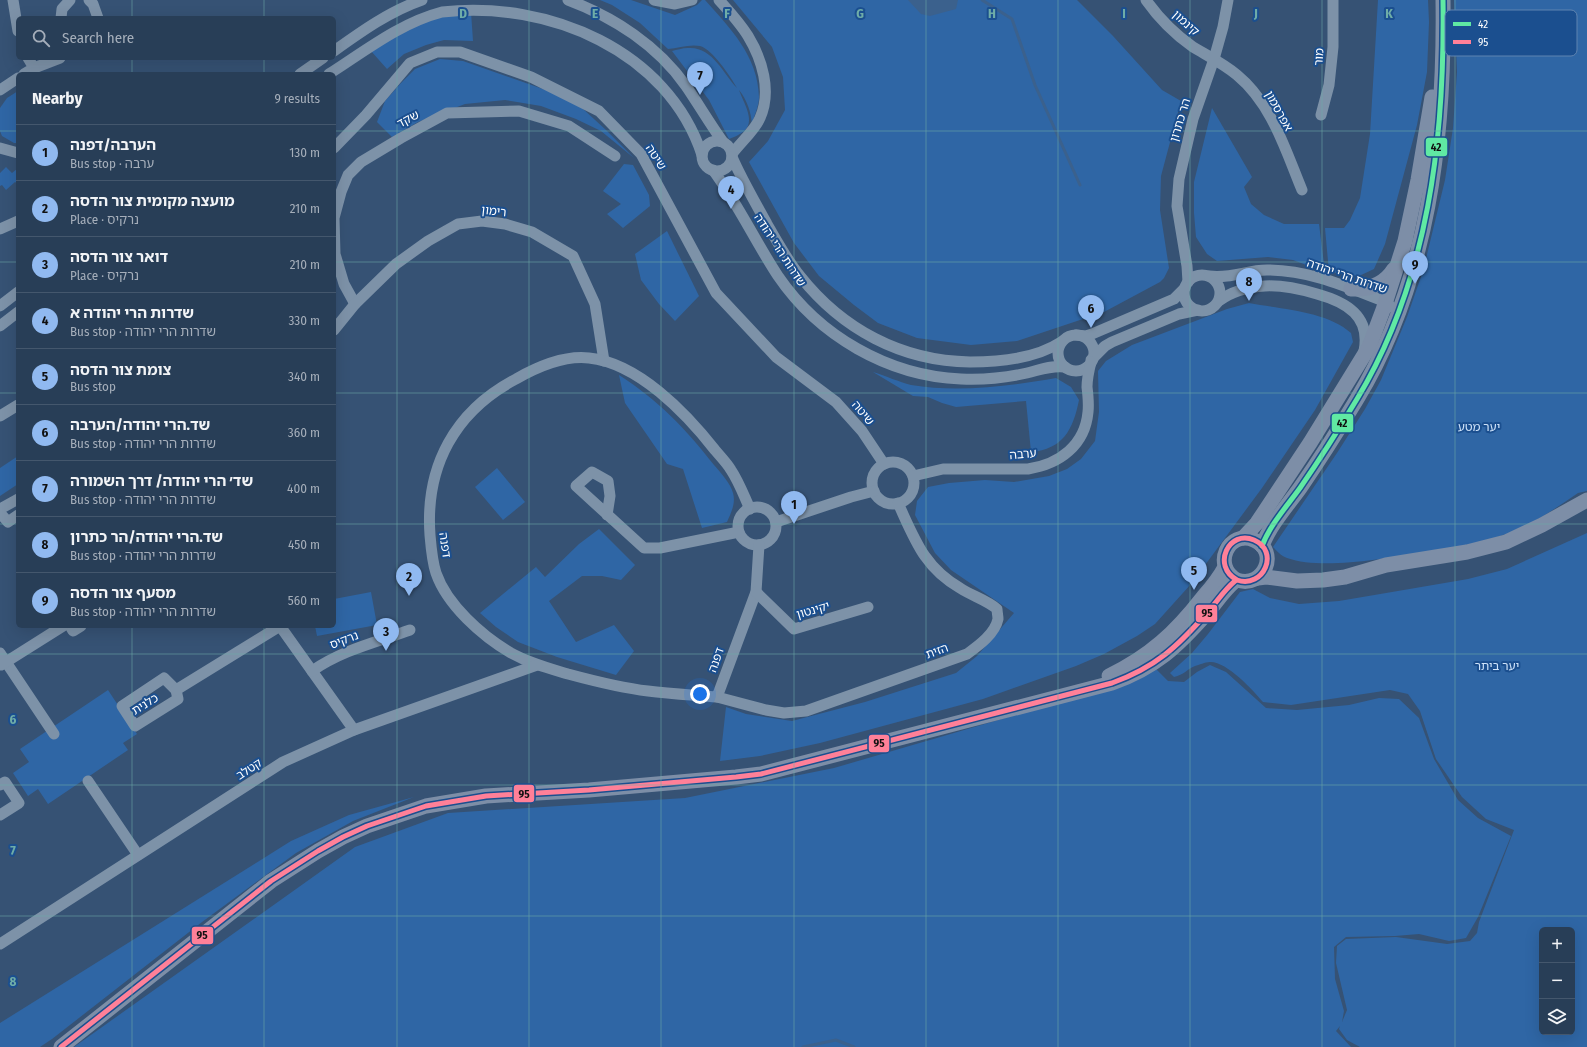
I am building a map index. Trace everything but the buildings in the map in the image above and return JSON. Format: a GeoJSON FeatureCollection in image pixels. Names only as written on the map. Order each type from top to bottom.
{"type":"FeatureCollection","features":[{"type":"Feature","properties":{"kind":"main road"},"geometry":{"type":"LineString","coordinates":[[1436,0],[1436,59],[1431,108],[1418,180],[1400,260],[1378,325],[1363,358],[1310,443],[1257,523],[1243,538],[1233,542],[1226,550],[1224,557],[1225,567],[1228,574],[1237,580],[1247,582],[1266,577],[1310,581],[1345,577],[1386,564],[1467,552],[1506,542],[1542,525],[1587,500]]}},
{"type":"Feature","properties":{"kind":"main road"},"geometry":{"type":"LineString","coordinates":[[1262,546],[1269,532],[1313,468],[1358,398],[1385,347],[1397,318],[1419,244],[1431,191],[1436,160],[1441,92],[1443,0]]}},
{"type":"Feature","properties":{"kind":"main road"},"geometry":{"type":"LineString","coordinates":[[1351,289],[1368,288],[1378,285],[1390,275],[1400,260]]}},
{"type":"Feature","properties":{"kind":"main road"},"geometry":{"type":"LineString","coordinates":[[1243,538],[1253,540],[1262,546],[1267,556],[1265,570],[1258,578]]}},
{"type":"Feature","properties":{"kind":"main road"},"geometry":{"type":"LineString","coordinates":[[1267,561],[1272,567],[1279,570],[1304,574],[1345,577]]}},
{"type":"Feature","properties":{"kind":"main road"},"geometry":{"type":"LineString","coordinates":[[1024,707],[1104,678],[1141,659],[1171,634],[1183,621],[1217,580],[1225,567]]}},
{"type":"Feature","properties":{"kind":"main road"},"geometry":{"type":"LineString","coordinates":[[62,1047],[246,900],[293,866],[343,837],[367,826],[426,806],[486,796],[736,778],[761,774],[1112,683],[1143,670],[1178,644],[1231,584],[1237,580]]}},
{"type":"Feature","properties":{"kind":"main road"},"geometry":{"type":"LineString","coordinates":[[54,1047],[117,1003]]}},
{"type":"Feature","properties":{"kind":"street"},"geometry":{"type":"LineString","coordinates":[[12,0],[16,21]]}},
{"type":"Feature","properties":{"kind":"street"},"geometry":{"type":"LineString","coordinates":[[61,16],[62,9],[70,0]]}},
{"type":"Feature","properties":{"kind":"street"},"geometry":{"type":"LineString","coordinates":[[89,0],[93,4],[97,16]]}},
{"type":"Feature","properties":{"kind":"street"},"geometry":{"type":"LineString","coordinates":[[336,49],[381,19],[422,0]]}},
{"type":"Feature","properties":{"kind":"street"},"geometry":{"type":"LineString","coordinates":[[568,0],[612,20],[655,52],[675,72],[686,86],[724,143],[729,146],[732,155]]}},
{"type":"Feature","properties":{"kind":"street"},"geometry":{"type":"LineString","coordinates":[[654,0],[675,4],[692,0]]}},
{"type":"Feature","properties":{"kind":"street"},"geometry":{"type":"LineString","coordinates":[[332,72],[390,34],[441,12],[488,5],[509,5],[562,16],[575,21],[603,36],[635,58],[654,75],[671,96],[690,125],[705,165],[713,170],[722,170],[726,168],[731,161],[732,155],[760,119],[765,105],[766,88],[763,71],[748,35],[719,0]]}},
{"type":"Feature","properties":{"kind":"street","name":"קינמון"},"geometry":{"type":"LineString","coordinates":[[1146,0],[1169,26],[1192,46],[1214,59]]}},
{"type":"Feature","properties":{"kind":"street","name":"הר כתרון"},"geometry":{"type":"LineString","coordinates":[[1186,285],[1184,251],[1177,206],[1179,179],[1193,119],[1214,59],[1223,27],[1228,0]]}},
{"type":"Feature","properties":{"kind":"street","name":"מור"},"geometry":{"type":"LineString","coordinates":[[1321,115],[1329,85],[1333,47],[1333,0]]}},
{"type":"Feature","properties":{"kind":"street","name":"שיטה"},"geometry":{"type":"LineString","coordinates":[[336,146],[366,115],[410,63],[437,52],[460,52],[531,77],[599,111],[641,154],[716,293],[776,357],[836,402],[862,431],[884,464]]}},
{"type":"Feature","properties":{"kind":"street","name":"אפרסמון"},"geometry":{"type":"LineString","coordinates":[[1214,59],[1236,74],[1252,89],[1265,106],[1276,126],[1302,190]]}},
{"type":"Feature","properties":{"kind":"street"},"geometry":{"type":"LineString","coordinates":[[29,67],[54,60]]}},
{"type":"Feature","properties":{"kind":"street"},"geometry":{"type":"LineString","coordinates":[[303,72],[320,60]]}},
{"type":"Feature","properties":{"kind":"street"},"geometry":{"type":"LineString","coordinates":[[0,90],[16,79]]}},
{"type":"Feature","properties":{"kind":"street","name":"שקד"},"geometry":{"type":"LineString","coordinates":[[336,211],[348,175],[361,162],[447,113],[519,111],[569,126],[615,156]]}},
{"type":"Feature","properties":{"kind":"street"},"geometry":{"type":"LineString","coordinates":[[702,155],[706,146],[710,143],[733,142],[747,135]]}},
{"type":"Feature","properties":{"kind":"street"},"geometry":{"type":"LineString","coordinates":[[0,148],[16,152]]}},
{"type":"Feature","properties":{"kind":"street","name":"שדרות הרי יהודה"},"geometry":{"type":"LineString","coordinates":[[732,155],[748,190],[782,249],[799,275],[838,316],[862,332],[914,354],[933,359],[962,362],[1016,359],[1050,349],[1061,342]]}},
{"type":"Feature","properties":{"kind":"street","name":"שדרות הרי יהודה"},"geometry":{"type":"LineString","coordinates":[[713,170],[729,193],[785,286],[827,329],[854,347],[890,365],[929,376],[944,378],[978,380],[1027,373],[1055,366],[1068,369]]}},
{"type":"Feature","properties":{"kind":"street"},"geometry":{"type":"LineString","coordinates":[[0,229],[16,221]]}},
{"type":"Feature","properties":{"kind":"street","name":"רימון"},"geometry":{"type":"LineString","coordinates":[[336,328],[355,304],[396,264],[458,224],[482,221],[505,224],[532,232],[573,256],[595,304],[604,361]]}},
{"type":"Feature","properties":{"kind":"street","name":"הר כתרון"},"geometry":{"type":"LineString","coordinates":[[1184,251],[1189,261],[1206,275]]}},
{"type":"Feature","properties":{"kind":"street","name":"שקד"},"geometry":{"type":"LineString","coordinates":[[336,257],[344,284],[355,304]]}},
{"type":"Feature","properties":{"kind":"street","name":"שדרות הרי יהודה"},"geometry":{"type":"LineString","coordinates":[[1206,275],[1221,278],[1264,270],[1289,271],[1311,275],[1386,302],[1392,307],[1397,318]]}},
{"type":"Feature","properties":{"kind":"street"},"geometry":{"type":"LineString","coordinates":[[1088,394],[1081,381],[1058,357],[1058,348],[1065,338],[1076,335],[1086,336],[1092,334],[1168,302],[1174,299],[1192,278],[1206,275],[1219,284],[1219,301]]}},
{"type":"Feature","properties":{"kind":"street"},"geometry":{"type":"LineString","coordinates":[[1186,285],[1185,298],[1187,303],[1198,310]]}},
{"type":"Feature","properties":{"kind":"street"},"geometry":{"type":"LineString","coordinates":[[1068,369],[1082,369],[1099,352],[1112,342],[1179,314],[1210,309],[1219,301],[1236,292],[1265,286],[1293,288],[1330,298],[1348,307],[1355,313],[1363,326],[1366,340],[1363,358]]}},
{"type":"Feature","properties":{"kind":"street"},"geometry":{"type":"LineString","coordinates":[[0,306],[16,294]]}},
{"type":"Feature","properties":{"kind":"street"},"geometry":{"type":"LineString","coordinates":[[0,326],[16,314]]}},
{"type":"Feature","properties":{"kind":"street"},"geometry":{"type":"LineString","coordinates":[[1076,335],[1082,336],[1091,344],[1093,350],[1091,361]]}},
{"type":"Feature","properties":{"kind":"street","name":"דפנה"},"geometry":{"type":"LineString","coordinates":[[750,509],[732,470],[705,437],[676,406],[646,382],[618,365],[604,361],[588,357],[560,360],[535,368],[505,384],[480,402],[460,424],[441,455],[432,485],[429,517],[431,548],[436,573],[451,601],[464,617],[493,641],[512,654],[537,665],[589,680],[646,691],[716,697],[756,592],[759,545]]}},
{"type":"Feature","properties":{"kind":"street","name":"ערבה"},"geometry":{"type":"LineString","coordinates":[[913,476],[943,469],[1028,469],[1041,467],[1066,454],[1083,434],[1088,410],[1087,385],[1091,361]]}},
{"type":"Feature","properties":{"kind":"street"},"geometry":{"type":"LineString","coordinates":[[0,416],[16,405]]}},
{"type":"Feature","properties":{"kind":"street"},"geometry":{"type":"LineString","coordinates":[[898,462],[904,465],[913,476],[913,490],[910,496],[898,503],[892,504],[881,500],[874,491],[872,478],[875,472],[884,464],[898,462]]}},
{"type":"Feature","properties":{"kind":"street"},"geometry":{"type":"LineString","coordinates":[[776,522],[851,496],[874,491]]}},
{"type":"Feature","properties":{"kind":"street"},"geometry":{"type":"LineString","coordinates":[[0,509],[16,500]]}},
{"type":"Feature","properties":{"kind":"street","name":"הזית"},"geometry":{"type":"LineString","coordinates":[[716,697],[766,710],[784,713],[806,711],[967,654],[979,646],[990,634],[998,619],[997,610],[992,604],[959,588],[940,575],[928,562],[916,544],[898,503]]}},
{"type":"Feature","properties":{"kind":"street"},"geometry":{"type":"LineString","coordinates":[[761,508],[766,510],[776,522],[774,535],[765,544],[752,545],[746,542],[739,532],[739,521],[745,512],[750,509],[761,508]]}},
{"type":"Feature","properties":{"kind":"street"},"geometry":{"type":"LineString","coordinates":[[0,513],[8,522],[16,516]]}},
{"type":"Feature","properties":{"kind":"street"},"geometry":{"type":"LineString","coordinates":[[607,515],[644,548],[660,548],[739,532]]}},
{"type":"Feature","properties":{"kind":"street","name":"יקינטון"},"geometry":{"type":"LineString","coordinates":[[756,592],[794,629],[868,607]]}},
{"type":"Feature","properties":{"kind":"street"},"geometry":{"type":"LineString","coordinates":[[54,734],[2,660],[59,628]]}},
{"type":"Feature","properties":{"kind":"street"},"geometry":{"type":"LineString","coordinates":[[176,690],[277,628]]}},
{"type":"Feature","properties":{"kind":"street"},"geometry":{"type":"LineString","coordinates":[[281,628],[354,730]]}},
{"type":"Feature","properties":{"kind":"street","name":"נרקיס"},"geometry":{"type":"LineString","coordinates":[[312,671],[341,654],[410,630]]}},
{"type":"Feature","properties":{"kind":"street","name":"קטלב"},"geometry":{"type":"LineString","coordinates":[[0,944],[283,762],[354,730],[537,665]]}},
{"type":"Feature","properties":{"kind":"street","name":"כלנית"},"geometry":{"type":"LineString","coordinates":[[164,678],[176,690],[178,699],[135,726],[122,706],[164,678]]}},
{"type":"Feature","properties":{"kind":"street"},"geometry":{"type":"LineString","coordinates":[[88,781],[138,856]]}},
{"type":"Feature","properties":{"kind":"street"},"geometry":{"type":"LineString","coordinates":[[0,785],[5,782],[19,803],[0,815]]}},
{"type":"Feature","properties":{"kind":"green space"},"geometry":{"type":"Polygon","coordinates":[[[600,0],[631,0],[675,15],[697,5],[702,0],[705,0],[733,32],[754,68],[759,100],[752,124],[748,106],[739,90],[748,112],[749,123],[743,132],[729,139],[709,100],[672,51],[688,48],[704,51],[716,62],[737,88],[726,71],[710,52],[700,46],[668,49],[640,23],[612,5],[600,0]]]}},
{"type":"Feature","properties":{"kind":"green space"},"geometry":{"type":"Polygon","coordinates":[[[733,0],[1077,0],[1113,36],[1162,90],[1181,101],[1161,176],[1160,210],[1169,268],[1164,278],[1160,282],[1104,312],[1017,341],[971,345],[917,338],[878,323],[819,276],[794,243],[749,162],[768,141],[785,110],[783,77],[772,47],[733,0]]]}},
{"type":"Feature","properties":{"kind":"green space"},"geometry":{"type":"Polygon","coordinates":[[[1378,0],[1428,0],[1429,22],[1427,72],[1417,125],[1385,244],[1374,269],[1359,276],[1329,272],[1325,228],[1344,228],[1350,220],[1360,198],[1370,134],[1378,0]]]}},
{"type":"Feature","properties":{"kind":"green space","name":"יער מטע"},"geometry":{"type":"Polygon","coordinates":[[[1454,0],[1587,0],[1587,491],[1578,493],[1543,516],[1521,528],[1496,538],[1470,544],[1386,558],[1351,562],[1317,563],[1287,558],[1281,555],[1273,547],[1337,453],[1365,409],[1381,380],[1407,317],[1423,271],[1445,180],[1453,128],[1457,72],[1456,56],[1577,56],[1577,10],[1454,10],[1454,0]]]}},
{"type":"Feature","properties":{"kind":"green space"},"geometry":{"type":"Polygon","coordinates":[[[471,12],[473,41],[444,40],[426,45],[404,54],[387,69],[371,51],[407,30],[436,18],[449,14],[471,12]]]}},
{"type":"Feature","properties":{"kind":"green space"},"geometry":{"type":"Polygon","coordinates":[[[440,59],[463,61],[560,95],[582,108],[634,158],[601,131],[576,119],[541,106],[505,100],[465,104],[418,122],[392,137],[377,122],[385,101],[415,69],[440,59]]]}},
{"type":"Feature","properties":{"kind":"green space"},"geometry":{"type":"Polygon","coordinates":[[[16,92],[16,143],[2,136],[0,131],[0,108],[7,98],[16,92]]]}},
{"type":"Feature","properties":{"kind":"green space"},"geometry":{"type":"Polygon","coordinates":[[[1212,108],[1252,177],[1244,187],[1251,204],[1264,215],[1284,224],[1319,224],[1325,272],[1293,260],[1268,257],[1217,261],[1207,254],[1196,237],[1194,182],[1212,108]]]}},
{"type":"Feature","properties":{"kind":"green space"},"geometry":{"type":"Polygon","coordinates":[[[624,164],[633,165],[649,195],[650,206],[623,228],[607,214],[621,204],[603,191],[624,164]]]}},
{"type":"Feature","properties":{"kind":"green space"},"geometry":{"type":"Polygon","coordinates":[[[6,167],[12,173],[16,170],[16,183],[6,190],[2,185],[0,186],[0,173],[6,167]]]}},
{"type":"Feature","properties":{"kind":"green space"},"geometry":{"type":"Polygon","coordinates":[[[667,231],[699,296],[675,321],[659,304],[641,280],[635,254],[667,231]]]}},
{"type":"Feature","properties":{"kind":"green space"},"geometry":{"type":"Polygon","coordinates":[[[1249,303],[1316,315],[1341,326],[1351,333],[1353,342],[1315,410],[1262,488],[1191,584],[1155,624],[1137,636],[1104,654],[1076,666],[983,699],[820,743],[760,756],[720,761],[726,707],[746,714],[792,721],[865,702],[956,673],[977,656],[1014,613],[951,570],[935,553],[915,515],[917,501],[928,487],[949,483],[985,480],[1014,482],[1049,476],[1067,469],[1081,459],[1095,441],[1099,412],[1098,371],[1106,361],[1132,345],[1227,309],[1249,303]]]}},
{"type":"Feature","properties":{"kind":"green space"},"geometry":{"type":"Polygon","coordinates":[[[873,372],[911,385],[947,388],[984,388],[1056,378],[1071,387],[1079,400],[1077,411],[1070,429],[1065,436],[1051,447],[1031,452],[1026,401],[956,407],[928,397],[913,396],[873,372]]]}},
{"type":"Feature","properties":{"kind":"green space"},"geometry":{"type":"Polygon","coordinates":[[[619,375],[659,405],[692,439],[725,478],[734,497],[733,508],[727,522],[702,528],[683,469],[667,464],[625,403],[619,375]]]}},
{"type":"Feature","properties":{"kind":"green space"},"geometry":{"type":"Polygon","coordinates":[[[16,457],[16,485],[0,496],[0,468],[16,457]]]}},
{"type":"Feature","properties":{"kind":"green space"},"geometry":{"type":"Polygon","coordinates":[[[497,468],[525,502],[503,520],[475,487],[497,468]]]}},
{"type":"Feature","properties":{"kind":"green space"},"geometry":{"type":"Polygon","coordinates":[[[599,529],[635,565],[621,580],[602,576],[582,576],[549,601],[576,642],[614,625],[634,651],[616,675],[557,657],[518,642],[496,627],[480,613],[536,567],[545,577],[579,544],[599,529]]]}},
{"type":"Feature","properties":{"kind":"green space","name":"יער ביתר"},"geometry":{"type":"Polygon","coordinates":[[[1587,533],[1587,1047],[1360,1047],[1347,1040],[1339,1029],[1340,1026],[1336,1031],[1351,1047],[74,1047],[355,847],[448,813],[685,798],[834,768],[1074,698],[1154,667],[1168,681],[1184,682],[1197,672],[1210,665],[1226,672],[1266,708],[1297,710],[1349,705],[1379,698],[1399,699],[1419,718],[1434,759],[1458,800],[1478,818],[1511,836],[1478,917],[1466,938],[1449,941],[1419,934],[1346,937],[1334,947],[1335,979],[1344,1011],[1342,1022],[1347,1010],[1336,963],[1337,946],[1346,939],[1396,937],[1447,944],[1470,941],[1477,933],[1479,922],[1514,830],[1486,819],[1462,797],[1436,759],[1420,711],[1408,694],[1390,690],[1291,705],[1263,702],[1239,677],[1224,666],[1216,663],[1206,662],[1192,667],[1174,677],[1170,673],[1192,653],[1240,592],[1253,589],[1270,598],[1299,604],[1339,601],[1468,579],[1507,569],[1587,533]]]}},
{"type":"Feature","properties":{"kind":"green space"},"geometry":{"type":"Polygon","coordinates":[[[371,592],[377,625],[317,636],[315,628],[336,628],[336,599],[371,592]]]}},
{"type":"Feature","properties":{"kind":"green space"},"geometry":{"type":"Polygon","coordinates":[[[108,690],[137,734],[123,743],[128,750],[48,804],[38,789],[28,796],[13,773],[29,762],[20,749],[108,690]]]}},
{"type":"Feature","properties":{"kind":"green space"},"geometry":{"type":"Polygon","coordinates":[[[414,797],[353,821],[296,853],[202,922],[40,1047],[0,1047],[0,1023],[291,841],[349,815],[414,797]]]}},
{"type":"Feature","properties":{"kind":"shaded area"},"geometry":{"type":"Polygon","coordinates":[[[908,0],[958,0],[956,9],[930,16],[921,14],[908,0]]]}},
{"type":"Feature","properties":{"kind":"waterway"},"geometry":{"type":"LineString","coordinates":[[982,0],[1012,19],[1035,85],[1080,185]]}},
{"type":"Feature","properties":{"kind":"waterway"},"geometry":{"type":"LineString","coordinates":[[803,1047],[836,1040],[854,1047]]}},
{"type":"Feature","properties":{"kind":"transit line","name":"42"},"geometry":{"type":"LineString","coordinates":[[1262,546],[1274,523],[1315,466],[1357,399],[1381,353],[1401,306],[1416,257],[1428,206],[1436,155],[1441,103],[1443,0]]}},
{"type":"Feature","properties":{"kind":"transit line","name":"95"},"geometry":{"type":"LineString","coordinates":[[61,1047],[271,881],[318,851],[367,826],[426,806],[486,796],[589,790],[761,774],[1112,683],[1141,670],[1165,655],[1186,636],[1227,588],[1235,581],[1255,579],[1261,574],[1265,568],[1267,560],[1266,552],[1262,545],[1254,540],[1245,538],[1237,540],[1231,544],[1226,551],[1224,558],[1225,566],[1229,574],[1237,580]]}},
{"type":"Feature","properties":{"kind":"place","name":"שד׳ הרי יהודה/ דרך השמורה"},"geometry":{"type":"Point","coordinates":[700,95]}},
{"type":"Feature","properties":{"kind":"place","name":"שדרות הרי יהודה א"},"geometry":{"type":"Point","coordinates":[731,209]}},
{"type":"Feature","properties":{"kind":"place","name":"מסעף צור הדסה"},"geometry":{"type":"Point","coordinates":[1415,284]}},
{"type":"Feature","properties":{"kind":"place","name":"שד.הרי יהודה/הר כתרון"},"geometry":{"type":"Point","coordinates":[1249,301]}},
{"type":"Feature","properties":{"kind":"place","name":"שד.הרי יהודה/הערבה"},"geometry":{"type":"Point","coordinates":[1091,328]}},
{"type":"Feature","properties":{"kind":"place","name":"הערבה/דפנה"},"geometry":{"type":"Point","coordinates":[794,524]}},
{"type":"Feature","properties":{"kind":"place","name":"צומת צור הדסה"},"geometry":{"type":"Point","coordinates":[1194,590]}},
{"type":"Feature","properties":{"kind":"place","name":"מועצה מקומית צור הדסה"},"geometry":{"type":"Point","coordinates":[409,596]}},
{"type":"Feature","properties":{"kind":"place","name":"דואר צור הדסה"},"geometry":{"type":"Point","coordinates":[386,651]}}]}
